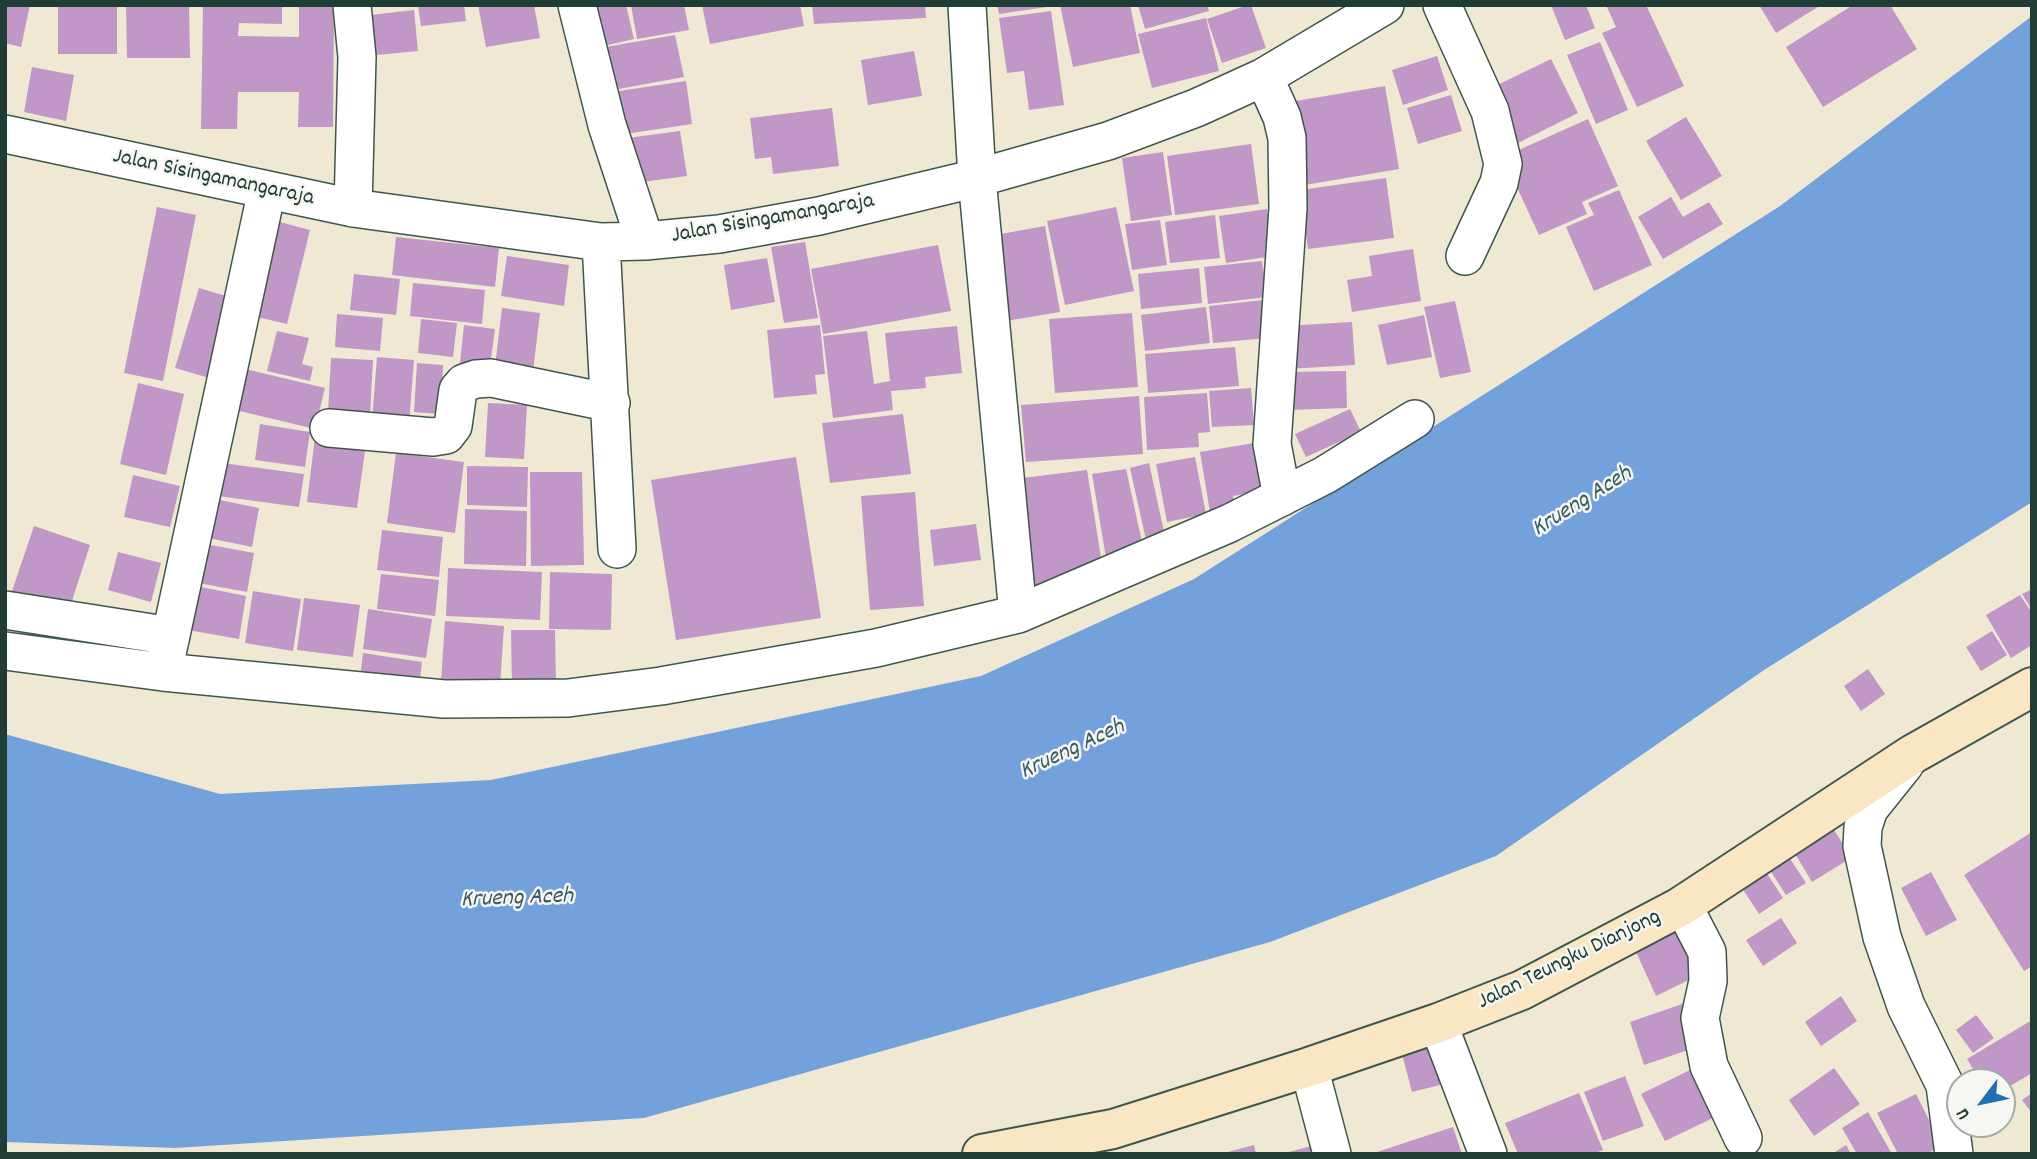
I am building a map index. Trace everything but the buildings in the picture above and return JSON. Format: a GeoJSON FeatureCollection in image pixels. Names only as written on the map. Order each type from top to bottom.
{"type":"FeatureCollection","features":[{"type":"Feature","properties":{"kind":"street"},"geometry":{"type":"LineString","coordinates":[[352,5],[357,57],[353,208]]}},
{"type":"Feature","properties":{"kind":"street"},"geometry":{"type":"LineString","coordinates":[[577,5],[607,125],[645,241]]}},
{"type":"Feature","properties":{"kind":"street"},"geometry":{"type":"LineString","coordinates":[[967,5],[977,178],[1018,614]]}},
{"type":"Feature","properties":{"kind":"street","name":"Jalan Sisingamangaraja"},"geometry":{"type":"LineString","coordinates":[[5,134],[353,208],[601,242],[645,241],[719,234],[819,216],[977,178],[1108,141],[1196,108],[1264,77],[1385,5]]}},
{"type":"Feature","properties":{"kind":"street"},"geometry":{"type":"LineString","coordinates":[[1442,5],[1490,111],[1503,164],[1499,183],[1465,256]]}},
{"type":"Feature","properties":{"kind":"street"},"geometry":{"type":"LineString","coordinates":[[1264,77],[1282,117],[1287,138],[1288,208],[1272,444],[1282,497]]}},
{"type":"Feature","properties":{"kind":"street"},"geometry":{"type":"LineString","coordinates":[[163,672],[267,190]]}},
{"type":"Feature","properties":{"kind":"street"},"geometry":{"type":"LineString","coordinates":[[601,242],[617,549]]}},
{"type":"Feature","properties":{"kind":"street"},"geometry":{"type":"LineString","coordinates":[[329,428],[433,437],[446,435],[453,426],[458,390],[464,383],[476,379],[491,378],[611,403]]}},
{"type":"Feature","properties":{"kind":"street"},"geometry":{"type":"LineString","coordinates":[[5,651],[163,672],[444,699],[568,698],[661,686],[876,648],[1018,614],[1230,523],[1325,475],[1415,419]]}},
{"type":"Feature","properties":{"kind":"street"},"geometry":{"type":"LineString","coordinates":[[5,610],[171,636]]}},
{"type":"Feature","properties":{"kind":"street","name":"Jalan Teungku Dianjong"},"geometry":{"type":"LineString","coordinates":[[982,1154],[1112,1141],[1522,990],[1679,907],[1913,754],[2032,687]]}},
{"type":"Feature","properties":{"kind":"street"},"geometry":{"type":"LineString","coordinates":[[1913,754],[1869,809],[1863,827],[1863,846],[1868,880],[1885,949],[1906,1006],[1945,1085],[1954,1154]]}},
{"type":"Feature","properties":{"kind":"street"},"geometry":{"type":"LineString","coordinates":[[1679,907],[1691,921],[1707,952],[1708,981],[1700,1018],[1709,1066],[1743,1138]]}},
{"type":"Feature","properties":{"kind":"street"},"geometry":{"type":"LineString","coordinates":[[1438,1023],[1489,1154]]}},
{"type":"Feature","properties":{"kind":"street"},"geometry":{"type":"LineString","coordinates":[[1309,1068],[1332,1154]]}},
{"type":"Feature","properties":{"kind":"water","name":"Krueng Aceh"},"geometry":{"type":"Polygon","coordinates":[[[2032,16],[2032,502],[1764,670],[1496,856],[1270,942],[644,1118],[175,1148],[5,1142],[5,734],[220,794],[491,780],[981,676],[1194,579],[1780,206],[2032,16]]]}}]}
